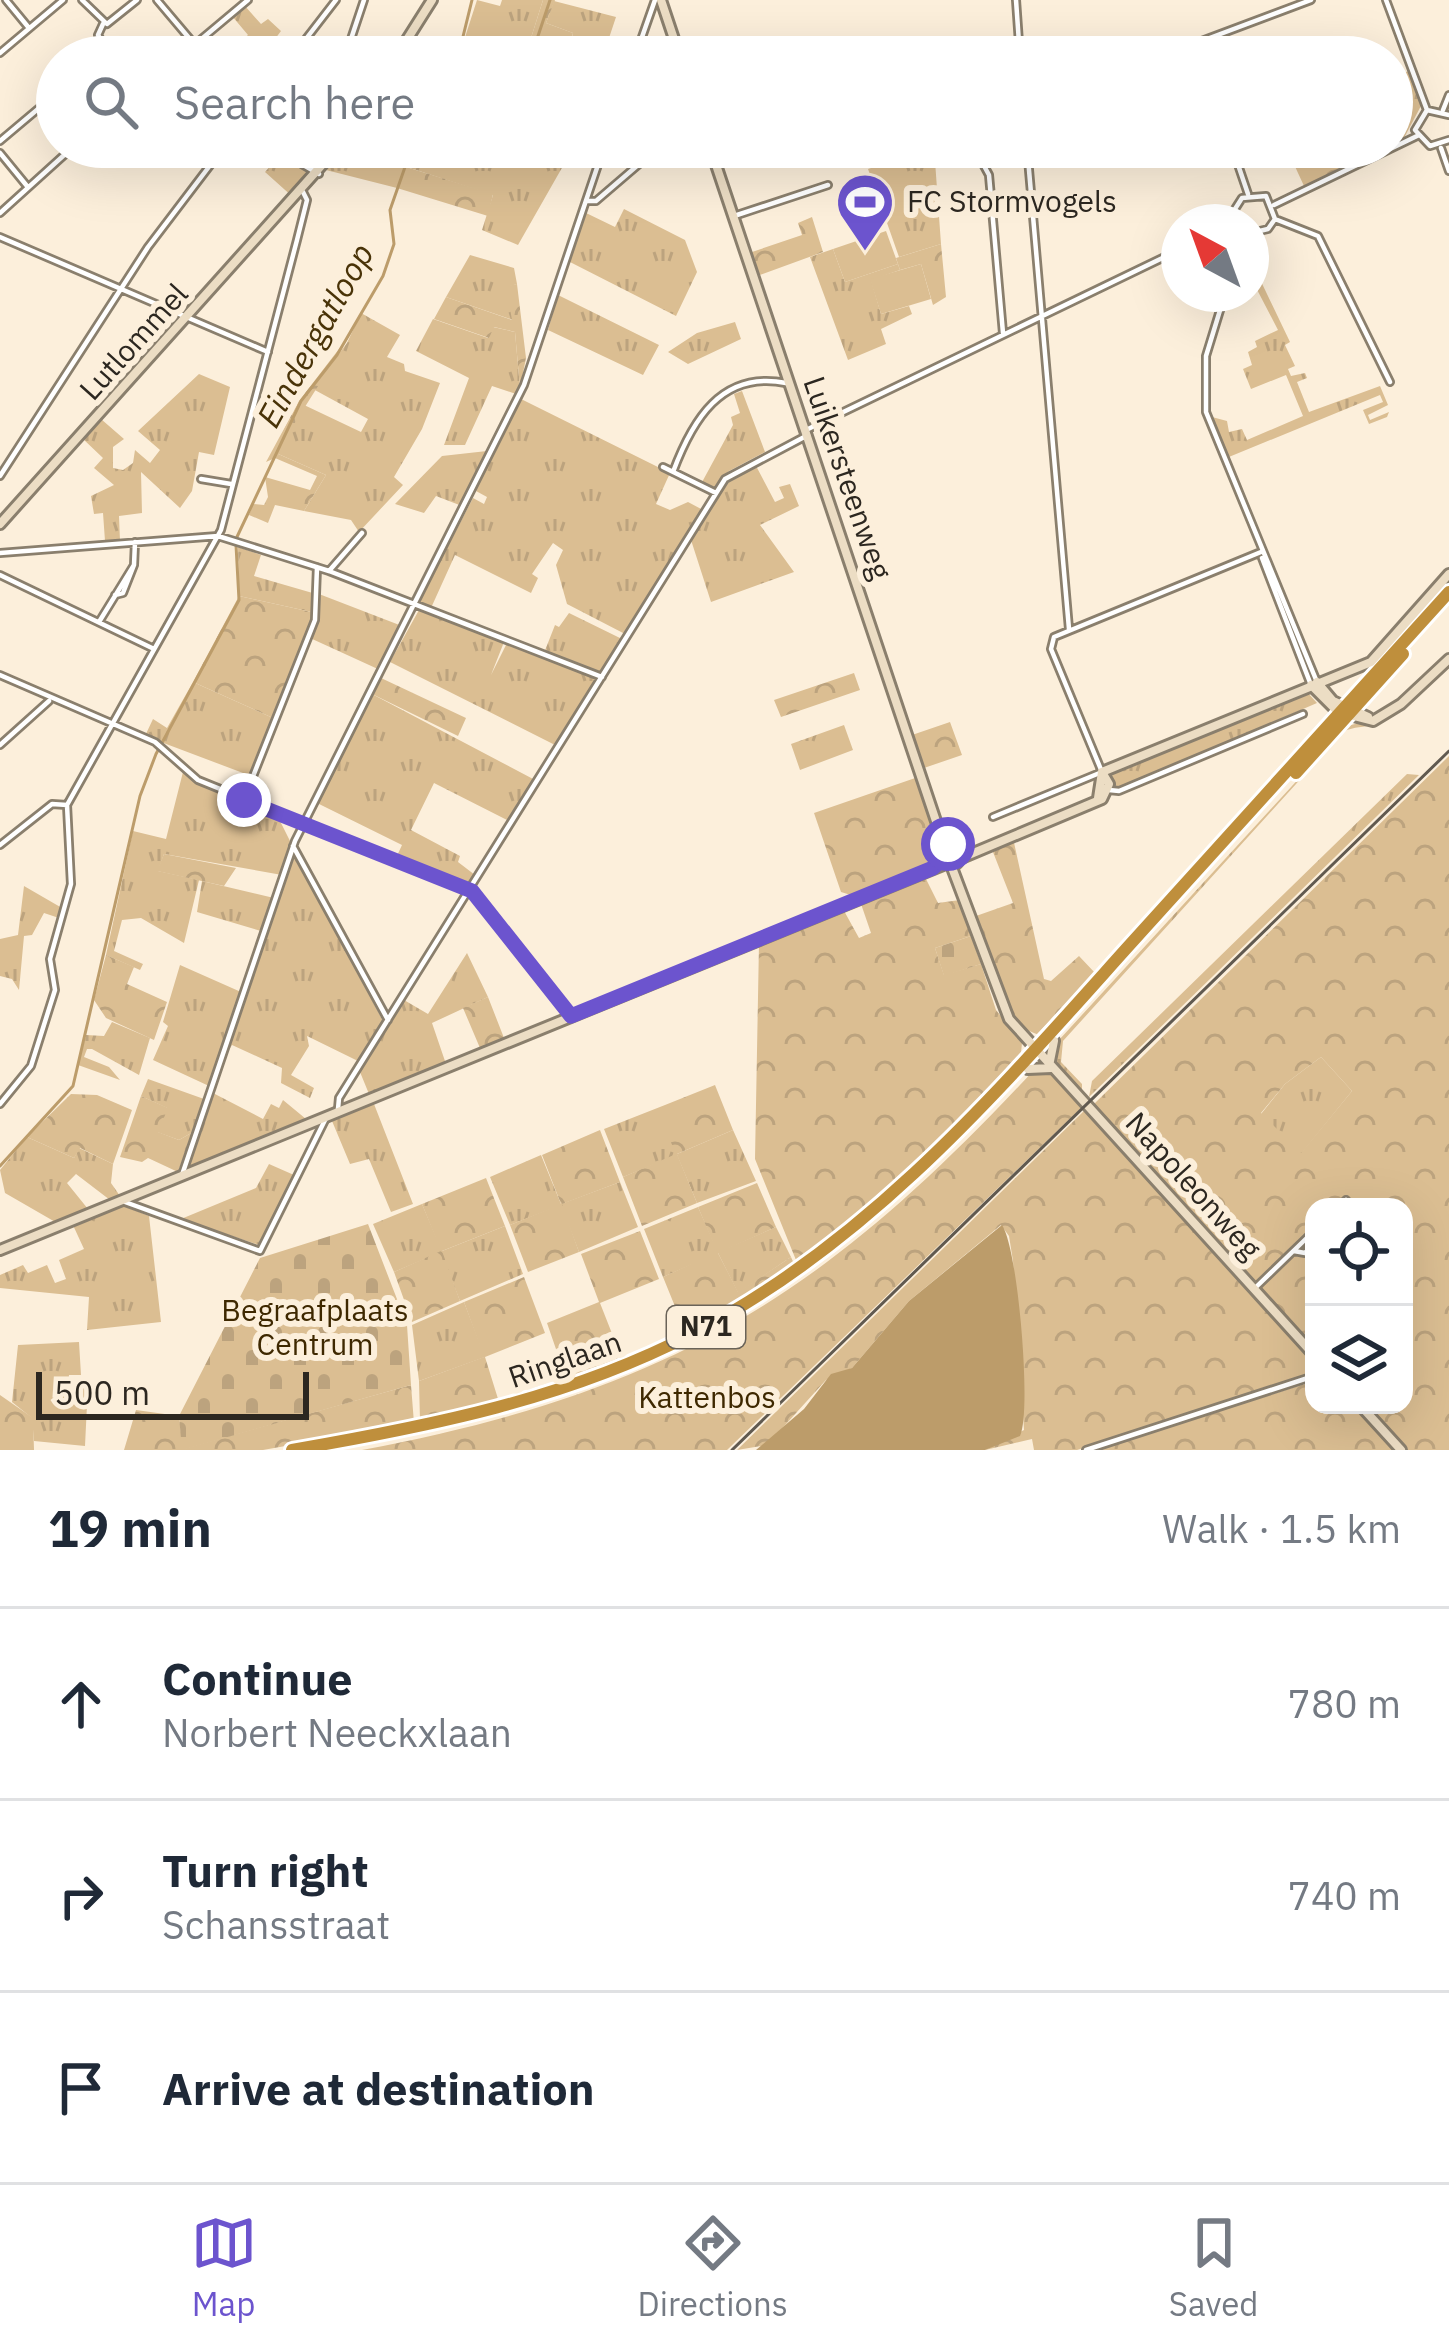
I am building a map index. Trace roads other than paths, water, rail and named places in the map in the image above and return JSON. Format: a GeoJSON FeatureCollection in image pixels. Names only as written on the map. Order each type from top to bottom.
{"type":"FeatureCollection","features":[{"type":"Feature","properties":{"kind":"highway","name":"N71"},"geometry":{"type":"LineString","coordinates":[[1346,712],[1449,592]]}},
{"type":"Feature","properties":{"kind":"highway","name":"N71"},"geometry":{"type":"LineString","coordinates":[[1038,1052],[1449,603]]}},
{"type":"Feature","properties":{"kind":"highway","name":"Ringlaan"},"geometry":{"type":"LineString","coordinates":[[338,1450],[562,1397],[722,1328],[866,1229],[1038,1052]]}},
{"type":"Feature","properties":{"kind":"highway","name":"Ringlaan"},"geometry":{"type":"LineString","coordinates":[[292,1450],[527,1400],[692,1335],[768,1291],[850,1232],[1025,1067]]}},
{"type":"Feature","properties":{"kind":"main road"},"geometry":{"type":"LineString","coordinates":[[410,36],[432,0]]}},
{"type":"Feature","properties":{"kind":"main road"},"geometry":{"type":"LineString","coordinates":[[658,0],[672,36]]}},
{"type":"Feature","properties":{"kind":"main road","name":"Lutlommel"},"geometry":{"type":"LineString","coordinates":[[0,524],[303,192],[318,168]]}},
{"type":"Feature","properties":{"kind":"main road","name":"Luikersteenweg"},"geometry":{"type":"LineString","coordinates":[[717,168],[998,996],[1038,1052]]}},
{"type":"Feature","properties":{"kind":"main road"},"geometry":{"type":"LineString","coordinates":[[1102,772],[1376,658],[1449,574]]}},
{"type":"Feature","properties":{"kind":"main road"},"geometry":{"type":"LineString","coordinates":[[1315,685],[1324,698],[1346,712],[1383,716],[1449,658]]}},
{"type":"Feature","properties":{"kind":"main road"},"geometry":{"type":"LineString","coordinates":[[2,1247],[1095,801],[1108,790],[1102,772]]}},
{"type":"Feature","properties":{"kind":"main road"},"geometry":{"type":"LineString","coordinates":[[1095,801],[1103,790],[1102,772]]}},
{"type":"Feature","properties":{"kind":"main road"},"geometry":{"type":"LineString","coordinates":[[1021,1034],[1035,1039],[1053,1036],[1053,1068],[1025,1067],[1027,1048],[1021,1034]]}},
{"type":"Feature","properties":{"kind":"main road","name":"Napoleonweg"},"geometry":{"type":"LineString","coordinates":[[1038,1052],[1305,1344]]}},
{"type":"Feature","properties":{"kind":"main road"},"geometry":{"type":"LineString","coordinates":[[1368,1414],[1401,1450]]}},
{"type":"Feature","properties":{"kind":"street"},"geometry":{"type":"LineString","coordinates":[[6,0],[30,28]]}},
{"type":"Feature","properties":{"kind":"street"},"geometry":{"type":"LineString","coordinates":[[0,53],[64,0]]}},
{"type":"Feature","properties":{"kind":"street"},"geometry":{"type":"LineString","coordinates":[[82,0],[104,24]]}},
{"type":"Feature","properties":{"kind":"street"},"geometry":{"type":"LineString","coordinates":[[99,36],[104,24],[137,0]]}},
{"type":"Feature","properties":{"kind":"street"},"geometry":{"type":"LineString","coordinates":[[157,0],[187,36]]}},
{"type":"Feature","properties":{"kind":"street"},"geometry":{"type":"LineString","coordinates":[[308,36],[336,0]]}},
{"type":"Feature","properties":{"kind":"street"},"geometry":{"type":"LineString","coordinates":[[352,36],[364,0]]}},
{"type":"Feature","properties":{"kind":"street"},"geometry":{"type":"LineString","coordinates":[[643,36],[658,0]]}},
{"type":"Feature","properties":{"kind":"street"},"geometry":{"type":"LineString","coordinates":[[1016,0],[1019,36]]}},
{"type":"Feature","properties":{"kind":"street"},"geometry":{"type":"LineString","coordinates":[[1214,36],[1311,0]]}},
{"type":"Feature","properties":{"kind":"street"},"geometry":{"type":"LineString","coordinates":[[1386,0],[1399,36]]}},
{"type":"Feature","properties":{"kind":"street"},"geometry":{"type":"LineString","coordinates":[[205,36],[244,1]]}},
{"type":"Feature","properties":{"kind":"street"},"geometry":{"type":"LineString","coordinates":[[1413,72],[1427,110]]}},
{"type":"Feature","properties":{"kind":"street"},"geometry":{"type":"LineString","coordinates":[[1427,110],[1446,112],[1449,95]]}},
{"type":"Feature","properties":{"kind":"street"},"geometry":{"type":"LineString","coordinates":[[1427,110],[1415,124],[1417,136],[1424,144],[1441,146],[1449,140]]}},
{"type":"Feature","properties":{"kind":"street"},"geometry":{"type":"LineString","coordinates":[[0,141],[36,111]]}},
{"type":"Feature","properties":{"kind":"street"},"geometry":{"type":"LineString","coordinates":[[1413,138],[1417,136]]}},
{"type":"Feature","properties":{"kind":"street"},"geometry":{"type":"LineString","coordinates":[[1441,146],[1449,171]]}},
{"type":"Feature","properties":{"kind":"street"},"geometry":{"type":"LineString","coordinates":[[0,153],[27,186]]}},
{"type":"Feature","properties":{"kind":"street"},"geometry":{"type":"LineString","coordinates":[[0,213],[48,168]]}},
{"type":"Feature","properties":{"kind":"street"},"geometry":{"type":"LineString","coordinates":[[0,476],[121,289],[209,168]]}},
{"type":"Feature","properties":{"kind":"street"},"geometry":{"type":"LineString","coordinates":[[310,168],[315,168]]}},
{"type":"Feature","properties":{"kind":"street"},"geometry":{"type":"LineString","coordinates":[[182,1175],[293,846],[524,385],[597,168]]}},
{"type":"Feature","properties":{"kind":"street"},"geometry":{"type":"LineString","coordinates":[[586,201],[596,201],[634,168]]}},
{"type":"Feature","properties":{"kind":"street"},"geometry":{"type":"LineString","coordinates":[[985,168],[1003,334]]}},
{"type":"Feature","properties":{"kind":"street"},"geometry":{"type":"LineString","coordinates":[[1029,168],[1069,629]]}},
{"type":"Feature","properties":{"kind":"street"},"geometry":{"type":"LineString","coordinates":[[1239,168],[1248,194]]}},
{"type":"Feature","properties":{"kind":"street"},"geometry":{"type":"LineString","coordinates":[[1274,205],[1351,168]]}},
{"type":"Feature","properties":{"kind":"street"},"geometry":{"type":"LineString","coordinates":[[734,216],[828,185]]}},
{"type":"Feature","properties":{"kind":"street"},"geometry":{"type":"LineString","coordinates":[[0,1104],[31,1066],[53,998],[50,959],[71,884],[67,805],[218,536],[307,200],[303,192]]}},
{"type":"Feature","properties":{"kind":"street"},"geometry":{"type":"LineString","coordinates":[[1238,204],[1248,194],[1266,196],[1274,205],[1275,219],[1269,228]]}},
{"type":"Feature","properties":{"kind":"street"},"geometry":{"type":"LineString","coordinates":[[1275,219],[1318,236],[1390,382]]}},
{"type":"Feature","properties":{"kind":"street"},"geometry":{"type":"LineString","coordinates":[[0,237],[268,352]]}},
{"type":"Feature","properties":{"kind":"street"},"geometry":{"type":"LineString","coordinates":[[344,1109],[346,1088],[732,473],[950,359],[1161,259]]}},
{"type":"Feature","properties":{"kind":"street"},"geometry":{"type":"LineString","coordinates":[[1219,312],[1205,356],[1206,412],[1315,685]]}},
{"type":"Feature","properties":{"kind":"street"},"geometry":{"type":"LineString","coordinates":[[772,379],[784,365]]}},
{"type":"Feature","properties":{"kind":"street"},"geometry":{"type":"LineString","coordinates":[[673,472],[700,411],[718,397],[772,379],[790,382]]}},
{"type":"Feature","properties":{"kind":"street"},"geometry":{"type":"LineString","coordinates":[[663,467],[716,494]]}},
{"type":"Feature","properties":{"kind":"street"},"geometry":{"type":"LineString","coordinates":[[201,479],[232,484]]}},
{"type":"Feature","properties":{"kind":"street"},"geometry":{"type":"LineString","coordinates":[[329,571],[362,533]]}},
{"type":"Feature","properties":{"kind":"street"},"geometry":{"type":"LineString","coordinates":[[0,553],[218,536],[329,571],[602,677]]}},
{"type":"Feature","properties":{"kind":"street"},"geometry":{"type":"LineString","coordinates":[[99,622],[134,565],[134,542]]}},
{"type":"Feature","properties":{"kind":"street"},"geometry":{"type":"LineString","coordinates":[[993,818],[1102,772],[1051,649],[1054,637],[1261,552]]}},
{"type":"Feature","properties":{"kind":"street"},"geometry":{"type":"LineString","coordinates":[[244,800],[315,620],[317,567]]}},
{"type":"Feature","properties":{"kind":"street"},"geometry":{"type":"LineString","coordinates":[[0,575],[154,649]]}},
{"type":"Feature","properties":{"kind":"street"},"geometry":{"type":"LineString","coordinates":[[0,675],[161,746],[193,777],[469,891],[571,1016]]}},
{"type":"Feature","properties":{"kind":"street"},"geometry":{"type":"LineString","coordinates":[[0,745],[50,700]]}},
{"type":"Feature","properties":{"kind":"street"},"geometry":{"type":"LineString","coordinates":[[1108,790],[1119,791],[1303,714]]}},
{"type":"Feature","properties":{"kind":"street"},"geometry":{"type":"LineString","coordinates":[[0,844],[52,805],[67,805]]}},
{"type":"Feature","properties":{"kind":"street"},"geometry":{"type":"LineString","coordinates":[[293,846],[388,1021]]}},
{"type":"Feature","properties":{"kind":"street"},"geometry":{"type":"LineString","coordinates":[[124,1199],[260,1251],[327,1116]]}},
{"type":"Feature","properties":{"kind":"street"},"geometry":{"type":"LineString","coordinates":[[1254,1289],[1305,1240]]}},
{"type":"Feature","properties":{"kind":"street"},"geometry":{"type":"LineString","coordinates":[[1294,1251],[1305,1253]]}},
{"type":"Feature","properties":{"kind":"street"},"geometry":{"type":"LineString","coordinates":[[1086,1450],[1305,1379]]}},
{"type":"Feature","properties":{"kind":"waterway","name":"Eindergatloop"},"geometry":{"type":"LineString","coordinates":[[463,36],[472,0]]}},
{"type":"Feature","properties":{"kind":"waterway"},"geometry":{"type":"LineString","coordinates":[[538,36],[550,0]]}},
{"type":"Feature","properties":{"kind":"waterway","name":"Eindergatloop"},"geometry":{"type":"LineString","coordinates":[[236,539],[301,401],[337,355],[383,276],[394,244],[390,210],[405,168]]}},
{"type":"Feature","properties":{"kind":"waterway"},"geometry":{"type":"LineString","coordinates":[[0,1166],[73,1086],[140,796],[156,754],[239,600],[236,545]]}},
{"type":"Feature","properties":{"kind":"railway"},"geometry":{"type":"LineString","coordinates":[[732,1450],[1449,751]]}},
{"type":"Feature","properties":{"kind":"place","name":"FC Stormvogels"},"geometry":{"type":"Point","coordinates":[865,253]}},
{"type":"Feature","properties":{"kind":"park label","name":"Begraafplaats Centrum"},"geometry":{"type":"Point","coordinates":[315,1328]}},
{"type":"Feature","properties":{"kind":"park label","name":"Kattenbos"},"geometry":{"type":"Point","coordinates":[707,1398]}}]}
